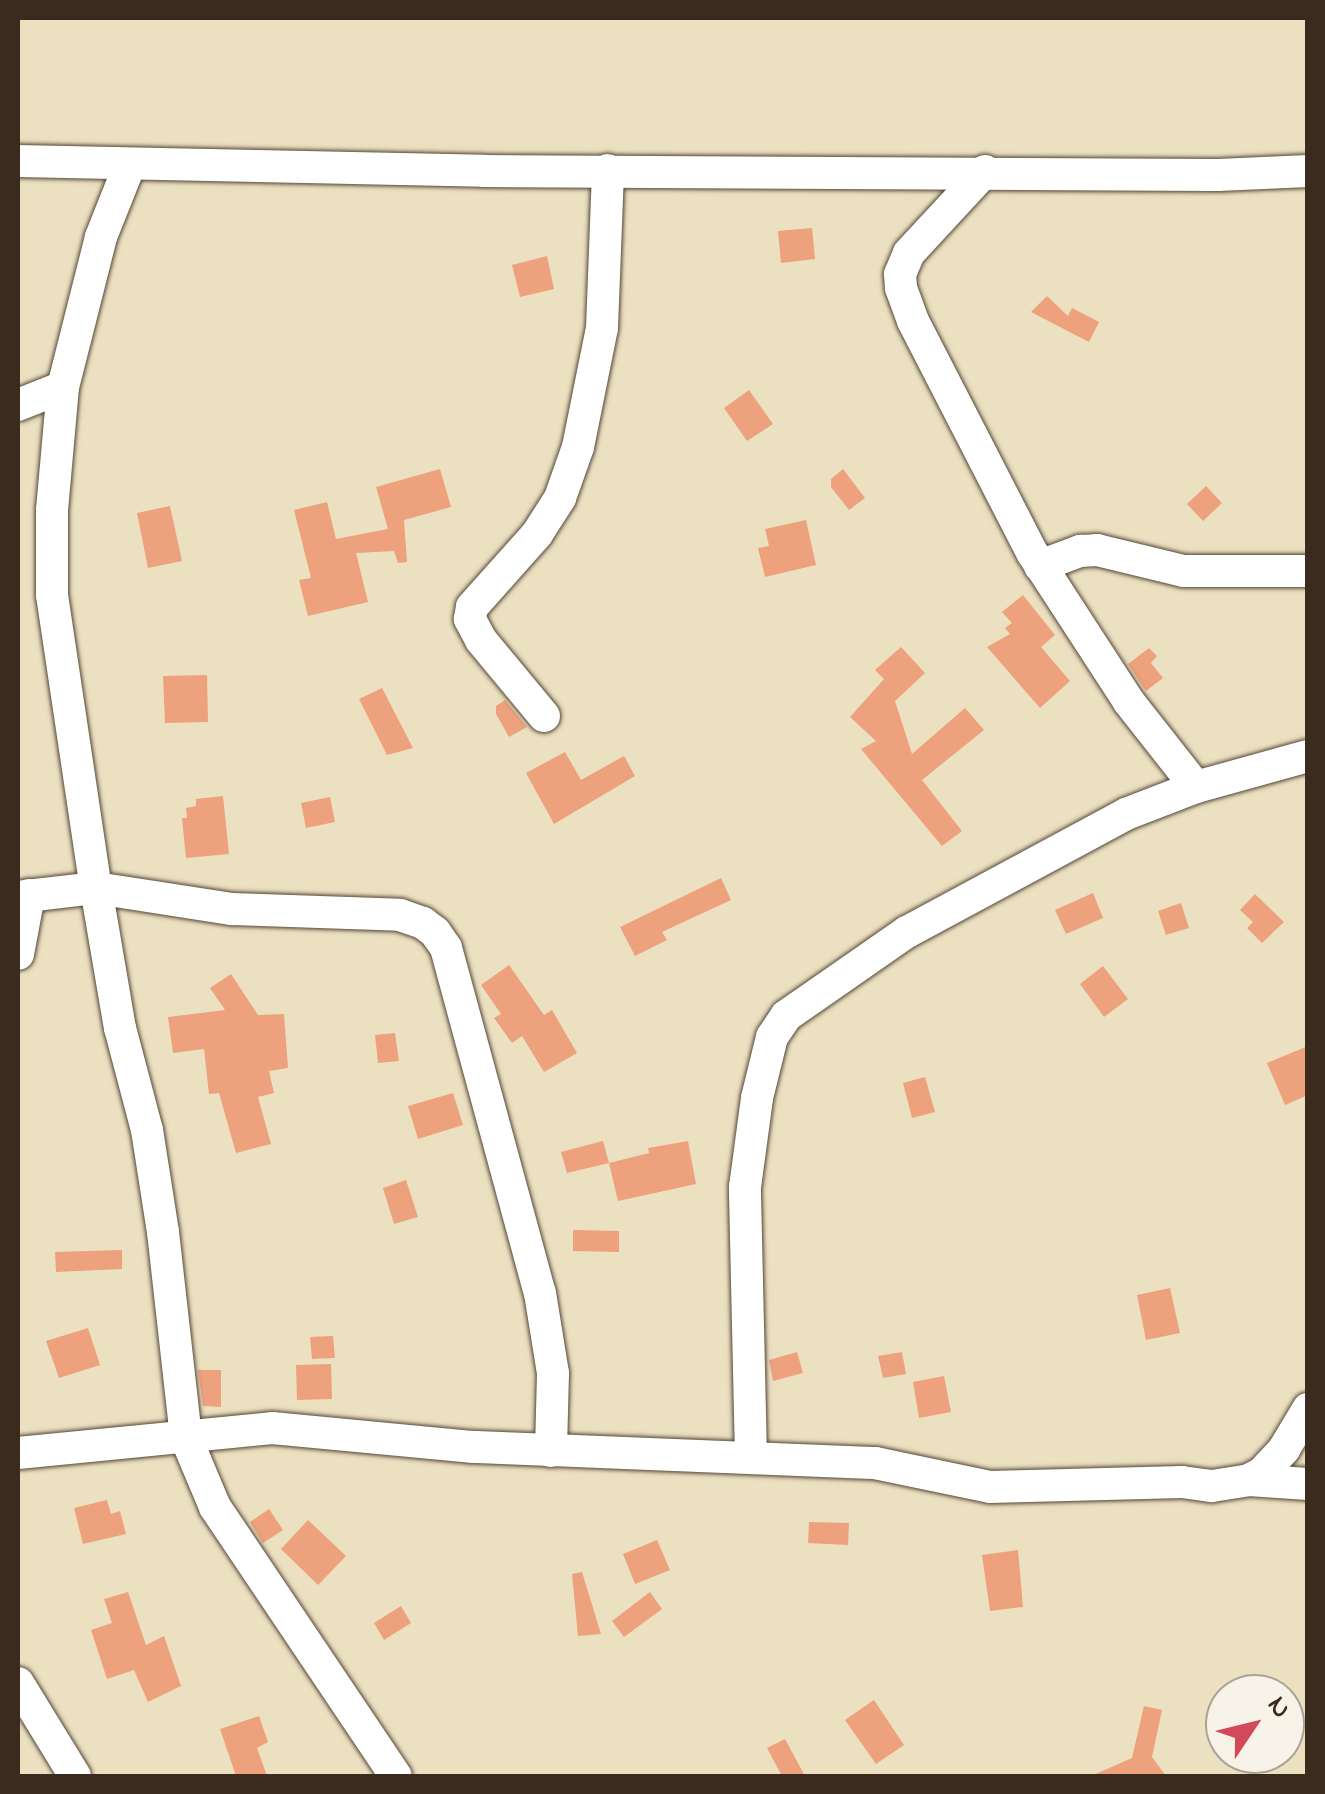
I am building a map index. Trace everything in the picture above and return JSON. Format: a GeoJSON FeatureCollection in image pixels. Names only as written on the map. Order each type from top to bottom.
{"type":"FeatureCollection","features":[{"type":"Feature","properties":{"kind":"street"},"geometry":{"type":"LineString","coordinates":[[18,161],[1218,175],[1308,171]]}},
{"type":"Feature","properties":{"kind":"street"},"geometry":{"type":"LineString","coordinates":[[130,164],[102,237],[63,387],[52,510],[52,595],[120,1028],[147,1130],[186,1438],[215,1507],[396,1776]]}},
{"type":"Feature","properties":{"kind":"street"},"geometry":{"type":"LineString","coordinates":[[544,716],[481,640],[470,619],[472,607],[537,534],[560,498],[578,447],[602,328],[608,170]]}},
{"type":"Feature","properties":{"kind":"street"},"geometry":{"type":"LineString","coordinates":[[985,171],[909,252],[900,274],[901,288],[913,321],[1040,566],[1129,702],[1196,787]]}},
{"type":"Feature","properties":{"kind":"street"},"geometry":{"type":"LineString","coordinates":[[18,405],[63,387]]}},
{"type":"Feature","properties":{"kind":"street"},"geometry":{"type":"LineString","coordinates":[[1040,566],[1080,551],[1097,550],[1184,572],[1308,571]]}},
{"type":"Feature","properties":{"kind":"street"},"geometry":{"type":"LineString","coordinates":[[750,1458],[746,1187],[757,1098],[772,1037],[806,999],[908,932],[1126,814],[1196,787],[1308,756]]}},
{"type":"Feature","properties":{"kind":"street"},"geometry":{"type":"LineString","coordinates":[[18,954],[23,896],[96,888],[232,909],[400,916],[423,922],[435,932],[446,948],[540,1293],[554,1373],[552,1451]]}},
{"type":"Feature","properties":{"kind":"street"},"geometry":{"type":"LineString","coordinates":[[1249,1480],[1284,1449],[1308,1409]]}},
{"type":"Feature","properties":{"kind":"street"},"geometry":{"type":"LineString","coordinates":[[18,1453],[272,1428],[552,1451],[875,1463],[990,1487],[1164,1482],[1212,1486],[1249,1480],[1308,1484]]}},
{"type":"Feature","properties":{"kind":"street"},"geometry":{"type":"LineString","coordinates":[[18,1683],[75,1776]]}},
{"type":"Feature","properties":{"kind":"building"},"geometry":{"type":"Polygon","coordinates":[[[812,228],[815,259],[781,263],[778,231],[812,228]]]}},
{"type":"Feature","properties":{"kind":"building"},"geometry":{"type":"Polygon","coordinates":[[[547,256],[554,289],[520,297],[512,265],[547,256]]]}},
{"type":"Feature","properties":{"kind":"building"},"geometry":{"type":"Polygon","coordinates":[[[1047,296],[1068,316],[1072,308],[1099,322],[1089,342],[1031,312],[1047,296]]]}},
{"type":"Feature","properties":{"kind":"building"},"geometry":{"type":"Polygon","coordinates":[[[749,390],[773,424],[747,441],[724,408],[749,390]]]}},
{"type":"Feature","properties":{"kind":"building"},"geometry":{"type":"Polygon","coordinates":[[[440,469],[451,507],[404,520],[407,562],[398,563],[394,551],[356,553],[368,602],[308,616],[299,580],[311,578],[294,510],[327,502],[336,539],[388,529],[376,487],[440,469]]]}},
{"type":"Feature","properties":{"kind":"building"},"geometry":{"type":"Polygon","coordinates":[[[843,469],[865,498],[849,510],[831,487],[831,479],[843,469]]]}},
{"type":"Feature","properties":{"kind":"building"},"geometry":{"type":"Polygon","coordinates":[[[1206,486],[1222,503],[1203,521],[1187,504],[1206,486]]]}},
{"type":"Feature","properties":{"kind":"building"},"geometry":{"type":"Polygon","coordinates":[[[170,506],[182,561],[148,568],[137,513],[170,506]]]}},
{"type":"Feature","properties":{"kind":"building"},"geometry":{"type":"Polygon","coordinates":[[[806,520],[816,565],[765,577],[758,548],[769,546],[765,529],[806,520]]]}},
{"type":"Feature","properties":{"kind":"building"},"geometry":{"type":"Polygon","coordinates":[[[1023,595],[1055,635],[1041,647],[1070,681],[1040,708],[987,647],[1010,634],[1005,628],[1012,623],[1002,612],[1023,595]]]}},
{"type":"Feature","properties":{"kind":"building"},"geometry":{"type":"Polygon","coordinates":[[[901,647],[925,673],[895,701],[912,754],[965,708],[984,730],[922,780],[962,831],[942,846],[861,749],[876,741],[850,717],[884,679],[875,670],[901,647]]]}},
{"type":"Feature","properties":{"kind":"building"},"geometry":{"type":"Polygon","coordinates":[[[1149,648],[1157,656],[1151,663],[1163,678],[1146,691],[1128,664],[1149,648]]]}},
{"type":"Feature","properties":{"kind":"building"},"geometry":{"type":"Polygon","coordinates":[[[207,675],[208,722],[165,723],[163,676],[207,675]]]}},
{"type":"Feature","properties":{"kind":"building"},"geometry":{"type":"Polygon","coordinates":[[[382,688],[413,748],[387,755],[359,699],[382,688]]]}},
{"type":"Feature","properties":{"kind":"building"},"geometry":{"type":"Polygon","coordinates":[[[505,700],[527,727],[509,737],[496,714],[496,706],[505,700]]]}},
{"type":"Feature","properties":{"kind":"building"},"geometry":{"type":"Polygon","coordinates":[[[565,752],[581,780],[624,756],[635,776],[554,824],[526,773],[565,752]]]}},
{"type":"Feature","properties":{"kind":"building"},"geometry":{"type":"Polygon","coordinates":[[[223,796],[229,854],[186,858],[182,818],[187,818],[186,808],[196,806],[196,799],[223,796]]]}},
{"type":"Feature","properties":{"kind":"building"},"geometry":{"type":"Polygon","coordinates":[[[330,797],[335,822],[306,828],[301,803],[330,797]]]}},
{"type":"Feature","properties":{"kind":"building"},"geometry":{"type":"Polygon","coordinates":[[[721,878],[731,900],[662,932],[667,940],[635,956],[620,927],[721,878]]]}},
{"type":"Feature","properties":{"kind":"building"},"geometry":{"type":"Polygon","coordinates":[[[1093,893],[1103,918],[1066,934],[1055,910],[1093,893]]]}},
{"type":"Feature","properties":{"kind":"building"},"geometry":{"type":"Polygon","coordinates":[[[1255,894],[1284,922],[1262,943],[1247,928],[1253,922],[1240,910],[1255,894]]]}},
{"type":"Feature","properties":{"kind":"building"},"geometry":{"type":"Polygon","coordinates":[[[1181,903],[1189,928],[1166,935],[1158,911],[1181,903]]]}},
{"type":"Feature","properties":{"kind":"building"},"geometry":{"type":"Polygon","coordinates":[[[509,965],[544,1015],[552,1010],[577,1053],[544,1072],[522,1036],[512,1043],[494,1018],[501,1014],[481,985],[509,965]]]}},
{"type":"Feature","properties":{"kind":"building"},"geometry":{"type":"Polygon","coordinates":[[[1103,966],[1128,999],[1104,1017],[1080,984],[1103,966]]]}},
{"type":"Feature","properties":{"kind":"building"},"geometry":{"type":"Polygon","coordinates":[[[231,974],[258,1015],[284,1014],[288,1068],[269,1071],[274,1093],[258,1097],[271,1144],[236,1153],[219,1093],[209,1094],[204,1049],[173,1053],[168,1017],[225,1010],[210,988],[231,974]]]}},
{"type":"Feature","properties":{"kind":"building"},"geometry":{"type":"Polygon","coordinates":[[[395,1033],[399,1061],[378,1063],[375,1035],[395,1033]]]}},
{"type":"Feature","properties":{"kind":"building"},"geometry":{"type":"Polygon","coordinates":[[[1308,1046],[1308,1095],[1285,1105],[1267,1063],[1308,1046]]]}},
{"type":"Feature","properties":{"kind":"building"},"geometry":{"type":"Polygon","coordinates":[[[925,1077],[935,1112],[912,1118],[903,1083],[925,1077]]]}},
{"type":"Feature","properties":{"kind":"building"},"geometry":{"type":"Polygon","coordinates":[[[453,1093],[463,1125],[418,1139],[408,1106],[453,1093]]]}},
{"type":"Feature","properties":{"kind":"building"},"geometry":{"type":"Polygon","coordinates":[[[603,1141],[609,1163],[567,1173],[561,1152],[603,1141]]]}},
{"type":"Feature","properties":{"kind":"building"},"geometry":{"type":"Polygon","coordinates":[[[688,1141],[696,1184],[618,1201],[609,1163],[649,1153],[648,1148],[688,1141]]]}},
{"type":"Feature","properties":{"kind":"building"},"geometry":{"type":"Polygon","coordinates":[[[406,1180],[418,1217],[394,1224],[383,1188],[406,1180]]]}},
{"type":"Feature","properties":{"kind":"building"},"geometry":{"type":"Polygon","coordinates":[[[573,1230],[619,1231],[619,1252],[573,1251],[573,1230]]]}},
{"type":"Feature","properties":{"kind":"building"},"geometry":{"type":"Polygon","coordinates":[[[122,1250],[122,1269],[56,1272],[55,1252],[122,1250]]]}},
{"type":"Feature","properties":{"kind":"building"},"geometry":{"type":"Polygon","coordinates":[[[1170,1288],[1180,1333],[1146,1340],[1137,1295],[1170,1288]]]}},
{"type":"Feature","properties":{"kind":"building"},"geometry":{"type":"Polygon","coordinates":[[[88,1328],[100,1365],[59,1378],[46,1341],[88,1328]]]}},
{"type":"Feature","properties":{"kind":"building"},"geometry":{"type":"Polygon","coordinates":[[[333,1336],[335,1358],[312,1359],[310,1337],[333,1336]]]}},
{"type":"Feature","properties":{"kind":"building"},"geometry":{"type":"Polygon","coordinates":[[[797,1352],[803,1373],[773,1381],[769,1360],[797,1352]]]}},
{"type":"Feature","properties":{"kind":"building"},"geometry":{"type":"Polygon","coordinates":[[[902,1352],[906,1374],[883,1378],[878,1356],[902,1352]]]}},
{"type":"Feature","properties":{"kind":"building"},"geometry":{"type":"Polygon","coordinates":[[[331,1364],[332,1399],[297,1400],[296,1365],[331,1364]]]}},
{"type":"Feature","properties":{"kind":"building"},"geometry":{"type":"Polygon","coordinates":[[[198,1370],[221,1370],[221,1407],[203,1406],[198,1370]]]}},
{"type":"Feature","properties":{"kind":"building"},"geometry":{"type":"Polygon","coordinates":[[[944,1376],[951,1412],[919,1418],[913,1382],[944,1376]]]}},
{"type":"Feature","properties":{"kind":"building"},"geometry":{"type":"Polygon","coordinates":[[[107,1500],[111,1514],[120,1511],[126,1534],[83,1544],[74,1508],[107,1500]]]}},
{"type":"Feature","properties":{"kind":"building"},"geometry":{"type":"Polygon","coordinates":[[[269,1509],[283,1530],[263,1543],[250,1522],[269,1509]]]}},
{"type":"Feature","properties":{"kind":"building"},"geometry":{"type":"Polygon","coordinates":[[[308,1520],[346,1556],[318,1585],[281,1549],[308,1520]]]}},
{"type":"Feature","properties":{"kind":"building"},"geometry":{"type":"Polygon","coordinates":[[[809,1522],[849,1523],[848,1545],[808,1543],[809,1522]]]}},
{"type":"Feature","properties":{"kind":"building"},"geometry":{"type":"Polygon","coordinates":[[[657,1540],[670,1570],[635,1584],[623,1554],[657,1540]]]}},
{"type":"Feature","properties":{"kind":"building"},"geometry":{"type":"Polygon","coordinates":[[[1018,1550],[1023,1607],[990,1611],[982,1555],[1018,1550]]]}},
{"type":"Feature","properties":{"kind":"building"},"geometry":{"type":"Polygon","coordinates":[[[582,1572],[601,1634],[578,1636],[572,1574],[582,1572]]]}},
{"type":"Feature","properties":{"kind":"building"},"geometry":{"type":"Polygon","coordinates":[[[128,1592],[146,1645],[164,1636],[181,1686],[148,1702],[134,1670],[107,1679],[91,1630],[112,1623],[104,1599],[128,1592]]]}},
{"type":"Feature","properties":{"kind":"building"},"geometry":{"type":"Polygon","coordinates":[[[650,1592],[662,1609],[624,1637],[612,1621],[650,1592]]]}},
{"type":"Feature","properties":{"kind":"building"},"geometry":{"type":"Polygon","coordinates":[[[401,1606],[411,1623],[384,1640],[374,1623],[401,1606]]]}},
{"type":"Feature","properties":{"kind":"building"},"geometry":{"type":"Polygon","coordinates":[[[874,1700],[904,1745],[876,1764],[845,1720],[874,1700]]]}},
{"type":"Feature","properties":{"kind":"building"},"geometry":{"type":"Polygon","coordinates":[[[1144,1706],[1162,1710],[1152,1757],[1166,1776],[1091,1776],[1132,1758],[1144,1706]]]}},
{"type":"Feature","properties":{"kind":"building"},"geometry":{"type":"Polygon","coordinates":[[[259,1716],[268,1742],[257,1748],[267,1776],[236,1776],[220,1729],[259,1716]]]}},
{"type":"Feature","properties":{"kind":"building"},"geometry":{"type":"Polygon","coordinates":[[[785,1739],[805,1776],[782,1776],[767,1748],[785,1739]]]}}]}
